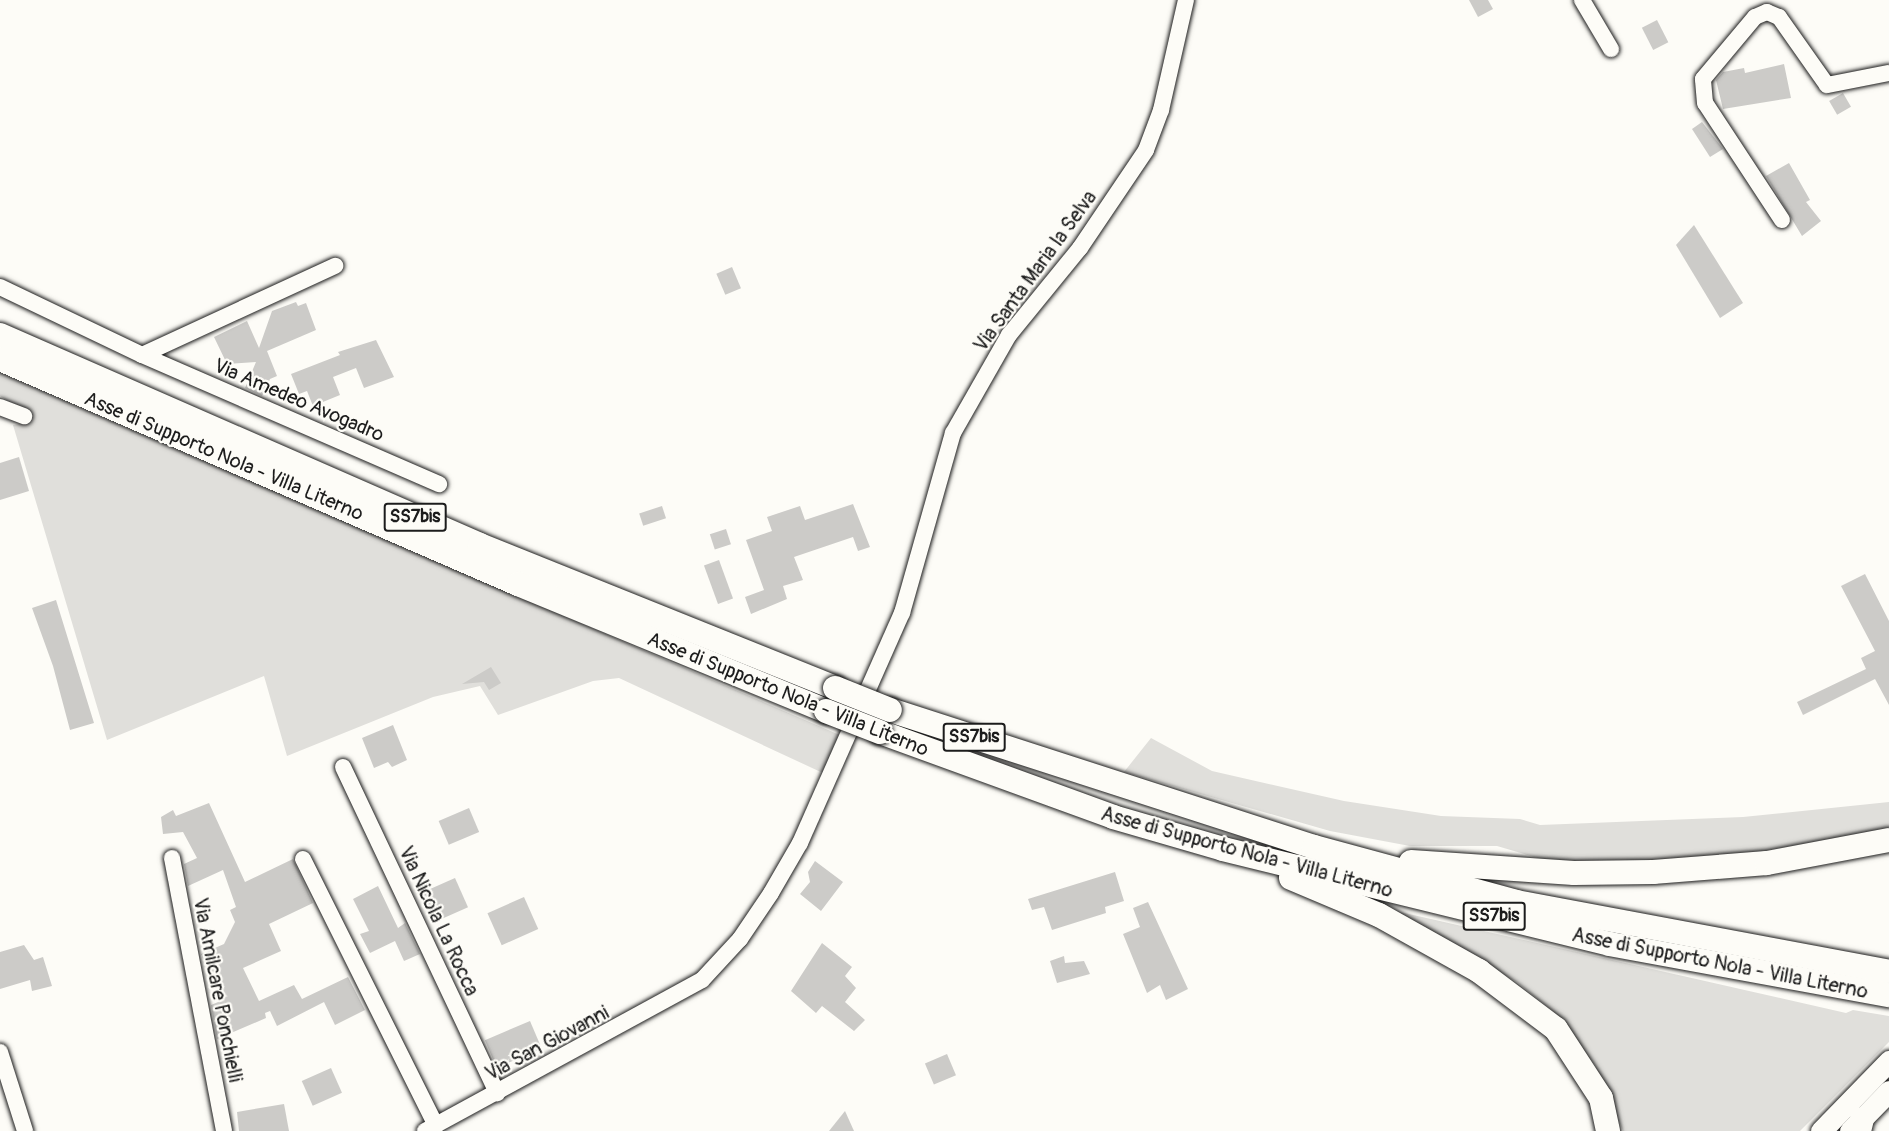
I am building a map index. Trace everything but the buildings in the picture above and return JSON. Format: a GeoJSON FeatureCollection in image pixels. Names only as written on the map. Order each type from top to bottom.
{"type":"FeatureCollection","features":[{"type":"Feature","properties":{"kind":"highway","name":"Asse di Supporto Nola - Villa Literno"},"geometry":{"type":"LineString","coordinates":[[0,335],[480,545],[890,710],[1130,790],[1314,847],[1516,902],[1886,987]]}},
{"type":"Feature","properties":{"kind":"highway","name":"Asse di Supporto Nola - Villa Literno"},"geometry":{"type":"LineString","coordinates":[[0,359],[508,579],[826,711],[1042,793],[1113,817],[1223,849],[1610,944],[1886,987]]}},
{"type":"Feature","properties":{"kind":"highway"},"geometry":{"type":"LineString","coordinates":[[1314,847],[1405,861],[1574,873],[1767,863],[1889,840]]}},
{"type":"Feature","properties":{"kind":"highway"},"geometry":{"type":"LineString","coordinates":[[1223,849],[1379,915],[1479,971],[1556,1029],[1601,1098],[1608,1131]]}},
{"type":"Feature","properties":{"kind":"main road"},"geometry":{"type":"LineString","coordinates":[[1821,1131],[1889,1061]]}},
{"type":"Feature","properties":{"kind":"main road"},"geometry":{"type":"LineString","coordinates":[[1857,1127],[1889,1091]]}},
{"type":"Feature","properties":{"kind":"street","name":"Via Santa Maria la Selva"},"geometry":{"type":"LineString","coordinates":[[688,988],[702,980],[740,939],[771,893],[800,843],[902,613],[953,433],[1010,335],[1080,248],[1146,150],[1161,110],[1186,0]]}},
{"type":"Feature","properties":{"kind":"street"},"geometry":{"type":"LineString","coordinates":[[1582,0],[1611,49]]}},
{"type":"Feature","properties":{"kind":"street"},"geometry":{"type":"LineString","coordinates":[[1782,220],[1705,103],[1703,79],[1755,16],[1767,12],[1779,17],[1827,85],[1889,73]]}},
{"type":"Feature","properties":{"kind":"street"},"geometry":{"type":"LineString","coordinates":[[142,355],[335,266]]}},
{"type":"Feature","properties":{"kind":"street","name":"Via Amedeo Avogadro"},"geometry":{"type":"LineString","coordinates":[[0,287],[142,355],[439,484]]}},
{"type":"Feature","properties":{"kind":"street"},"geometry":{"type":"LineString","coordinates":[[0,407],[24,416]]}},
{"type":"Feature","properties":{"kind":"street","name":"Via Nicola La Rocca"},"geometry":{"type":"LineString","coordinates":[[343,767],[498,1093]]}},
{"type":"Feature","properties":{"kind":"street","name":"Via Amilcare Ponchielli"},"geometry":{"type":"LineString","coordinates":[[172,858],[224,1131]]}},
{"type":"Feature","properties":{"kind":"street"},"geometry":{"type":"LineString","coordinates":[[303,859],[430,1129]]}},
{"type":"Feature","properties":{"kind":"street","name":"Via San Giovanni"},"geometry":{"type":"LineString","coordinates":[[430,1129],[688,988]]}},
{"type":"Feature","properties":{"kind":"street"},"geometry":{"type":"LineString","coordinates":[[0,1052],[25,1131]]}},
{"type":"Feature","properties":{"kind":"shaded area"},"geometry":{"type":"Polygon","coordinates":[[[0,373],[842,736],[825,774],[619,678],[593,681],[498,715],[480,686],[433,697],[287,756],[264,676],[107,740],[13,425],[26,423],[33,415],[0,396],[0,373]]]}},
{"type":"Feature","properties":{"kind":"shaded area"},"geometry":{"type":"Polygon","coordinates":[[[1151,738],[1212,771],[1344,801],[1441,816],[1520,819],[1540,825],[1743,817],[1889,802],[1889,829],[1735,856],[1626,863],[1541,859],[1497,846],[1410,846],[1330,831],[1124,772],[1151,738]]]}},
{"type":"Feature","properties":{"kind":"shaded area"},"geometry":{"type":"Polygon","coordinates":[[[1391,910],[1846,1013],[1853,1010],[1889,1016],[1889,1042],[1800,1131],[1623,1131],[1595,1065],[1553,1011],[1517,982],[1391,910]]]}}]}
